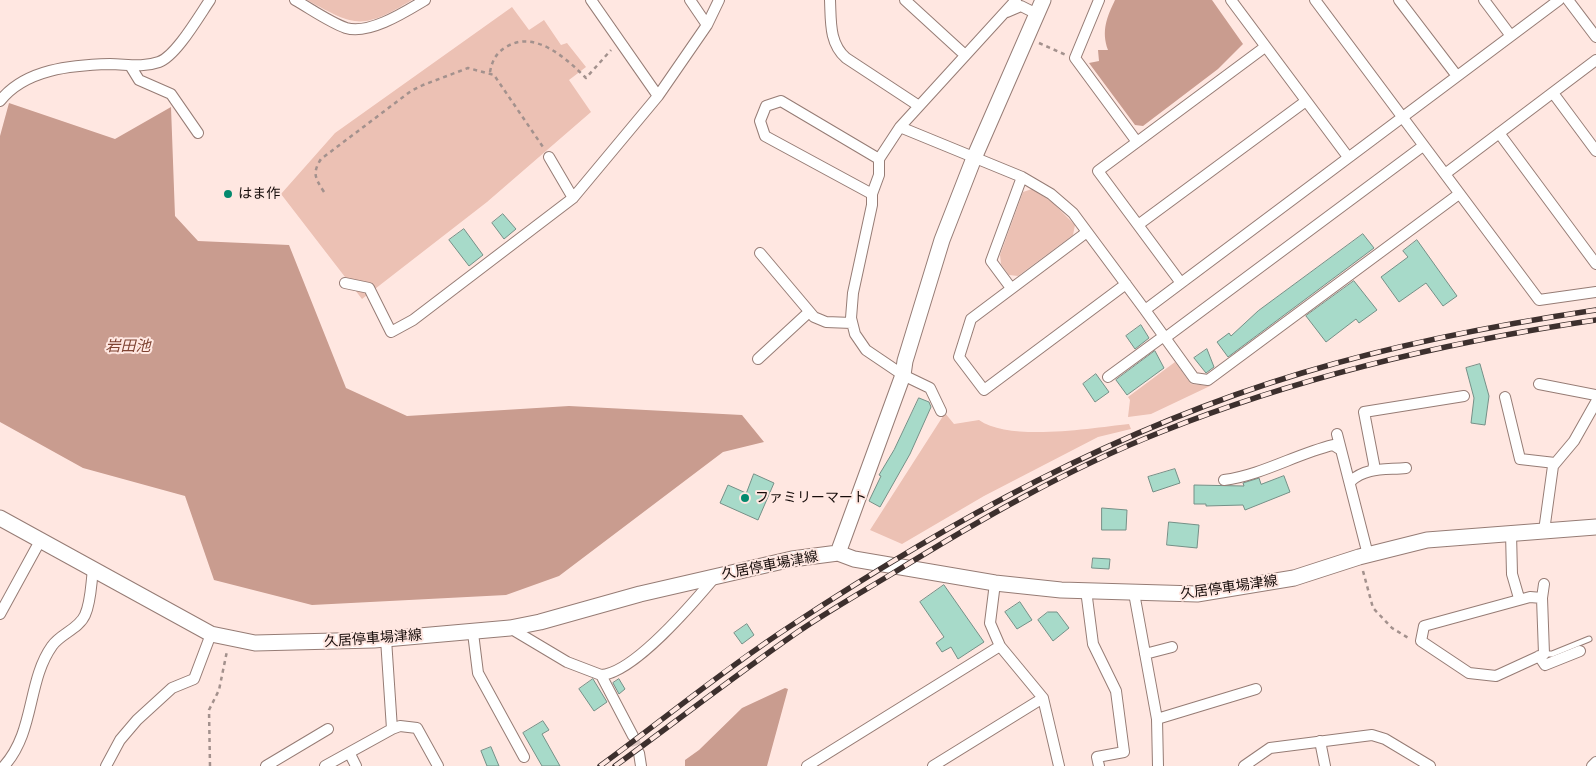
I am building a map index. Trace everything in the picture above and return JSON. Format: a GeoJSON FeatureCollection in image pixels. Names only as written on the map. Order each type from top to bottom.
{"type":"FeatureCollection","features":[{"type":"Feature","properties":{"kind":"main road"},"geometry":{"type":"LineString","coordinates":[[838,554],[903,375],[905,361],[942,240],[974,158],[1040,7]]}},
{"type":"Feature","properties":{"kind":"main road","name":"久居停車場津線"},"geometry":{"type":"LineString","coordinates":[[0,518],[211,634],[255,643],[303,643],[510,628],[792,559],[838,554],[854,559],[995,583],[1134,593],[1197,594],[1251,587],[1294,578],[1364,556],[1427,540],[1596,527]]}},
{"type":"Feature","properties":{"kind":"street"},"geometry":{"type":"LineString","coordinates":[[0,101],[18,84],[51,70],[111,64],[131,67],[160,62],[172,52],[210,0]]}},
{"type":"Feature","properties":{"kind":"street"},"geometry":{"type":"LineString","coordinates":[[295,0],[346,28],[358,30],[398,16],[425,0]]}},
{"type":"Feature","properties":{"kind":"street"},"geometry":{"type":"LineString","coordinates":[[591,0],[658,96]]}},
{"type":"Feature","properties":{"kind":"street"},"geometry":{"type":"LineString","coordinates":[[690,0],[707,25]]}},
{"type":"Feature","properties":{"kind":"street"},"geometry":{"type":"LineString","coordinates":[[345,283],[369,288],[391,332],[414,320],[573,198],[658,96],[707,25],[719,0]]}},
{"type":"Feature","properties":{"kind":"street"},"geometry":{"type":"LineString","coordinates":[[830,0],[832,36],[837,49],[846,58],[919,106]]}},
{"type":"Feature","properties":{"kind":"street"},"geometry":{"type":"LineString","coordinates":[[905,0],[965,55]]}},
{"type":"Feature","properties":{"kind":"street"},"geometry":{"type":"LineString","coordinates":[[941,411],[930,388],[903,375],[866,350],[855,334],[852,324],[853,293],[872,205],[872,194],[879,174],[879,159],[900,127],[1016,0]]}},
{"type":"Feature","properties":{"kind":"street"},"geometry":{"type":"LineString","coordinates":[[1099,0],[1075,58],[1137,142]]}},
{"type":"Feature","properties":{"kind":"street"},"geometry":{"type":"LineString","coordinates":[[1231,0],[1348,157]]}},
{"type":"Feature","properties":{"kind":"street"},"geometry":{"type":"LineString","coordinates":[[1315,0],[1539,300],[1596,292]]}},
{"type":"Feature","properties":{"kind":"street"},"geometry":{"type":"LineString","coordinates":[[1399,0],[1457,76]]}},
{"type":"Feature","properties":{"kind":"street"},"geometry":{"type":"LineString","coordinates":[[1484,0],[1511,36]]}},
{"type":"Feature","properties":{"kind":"street"},"geometry":{"type":"LineString","coordinates":[[1144,310],[1559,0]]}},
{"type":"Feature","properties":{"kind":"street"},"geometry":{"type":"LineString","coordinates":[[1568,0],[1596,37]]}},
{"type":"Feature","properties":{"kind":"street"},"geometry":{"type":"LineString","coordinates":[[1004,14],[1021,6],[1040,7]]}},
{"type":"Feature","properties":{"kind":"street"},"geometry":{"type":"LineString","coordinates":[[1181,283],[1098,171],[1265,47]]}},
{"type":"Feature","properties":{"kind":"street"},"geometry":{"type":"LineString","coordinates":[[1445,174],[1596,60]]}},
{"type":"Feature","properties":{"kind":"street"},"geometry":{"type":"LineString","coordinates":[[131,67],[138,80],[171,94],[198,132]]}},
{"type":"Feature","properties":{"kind":"street"},"geometry":{"type":"LineString","coordinates":[[1553,93],[1596,151]]}},
{"type":"Feature","properties":{"kind":"street"},"geometry":{"type":"LineString","coordinates":[[872,194],[765,136],[760,121],[766,106],[781,101],[879,159]]}},
{"type":"Feature","properties":{"kind":"street"},"geometry":{"type":"LineString","coordinates":[[1138,225],[1306,101]]}},
{"type":"Feature","properties":{"kind":"street"},"geometry":{"type":"LineString","coordinates":[[900,127],[1022,177],[1060,201],[1087,232],[1194,378],[1208,380],[1459,194]]}},
{"type":"Feature","properties":{"kind":"street"},"geometry":{"type":"LineString","coordinates":[[1499,133],[1596,264]]}},
{"type":"Feature","properties":{"kind":"street"},"geometry":{"type":"LineString","coordinates":[[1108,377],[1423,146]]}},
{"type":"Feature","properties":{"kind":"street"},"geometry":{"type":"LineString","coordinates":[[549,157],[573,198]]}},
{"type":"Feature","properties":{"kind":"street"},"geometry":{"type":"LineString","coordinates":[[1011,288],[991,261],[1022,177]]}},
{"type":"Feature","properties":{"kind":"street"},"geometry":{"type":"LineString","coordinates":[[1087,232],[971,319],[959,357],[984,390],[1126,284]]}},
{"type":"Feature","properties":{"kind":"street"},"geometry":{"type":"LineString","coordinates":[[760,253],[809,312],[820,321],[852,324]]}},
{"type":"Feature","properties":{"kind":"street"},"geometry":{"type":"LineString","coordinates":[[758,360],[809,312]]}},
{"type":"Feature","properties":{"kind":"street"},"geometry":{"type":"LineString","coordinates":[[1539,384],[1596,394]]}},
{"type":"Feature","properties":{"kind":"street"},"geometry":{"type":"LineString","coordinates":[[1373,470],[1374,464],[1364,412],[1464,396]]}},
{"type":"Feature","properties":{"kind":"street"},"geometry":{"type":"LineString","coordinates":[[1505,397],[1520,459],[1555,463]]}},
{"type":"Feature","properties":{"kind":"street"},"geometry":{"type":"LineString","coordinates":[[1544,531],[1555,463],[1574,441],[1596,402]]}},
{"type":"Feature","properties":{"kind":"street"},"geometry":{"type":"LineString","coordinates":[[1337,434],[1351,481],[1364,556]]}},
{"type":"Feature","properties":{"kind":"street"},"geometry":{"type":"LineString","coordinates":[[1224,480],[1242,477],[1314,450],[1333,445],[1341,450]]}},
{"type":"Feature","properties":{"kind":"street"},"geometry":{"type":"LineString","coordinates":[[1351,481],[1359,474],[1373,470],[1406,468]]}},
{"type":"Feature","properties":{"kind":"street"},"geometry":{"type":"LineString","coordinates":[[1510,533],[1512,574],[1519,598]]}},
{"type":"Feature","properties":{"kind":"street"},"geometry":{"type":"LineString","coordinates":[[0,614],[40,541]]}},
{"type":"Feature","properties":{"kind":"street"},"geometry":{"type":"LineString","coordinates":[[4,766],[21,741],[39,676],[52,646],[82,620],[86,613],[93,570]]}},
{"type":"Feature","properties":{"kind":"street"},"geometry":{"type":"LineString","coordinates":[[510,628],[567,662],[601,675],[619,671],[696,600],[715,577]]}},
{"type":"Feature","properties":{"kind":"street"},"geometry":{"type":"LineString","coordinates":[[995,583],[990,623],[1000,646],[1043,698],[1059,766]]}},
{"type":"Feature","properties":{"kind":"street"},"geometry":{"type":"LineString","coordinates":[[1544,584],[1542,598],[1542,655],[1545,664],[1580,651]]}},
{"type":"Feature","properties":{"kind":"street"},"geometry":{"type":"LineString","coordinates":[[1086,590],[1093,644],[1116,691],[1124,752],[1098,757],[1100,766]]}},
{"type":"Feature","properties":{"kind":"street"},"geometry":{"type":"LineString","coordinates":[[1134,593],[1157,719],[1158,766]]}},
{"type":"Feature","properties":{"kind":"street"},"geometry":{"type":"LineString","coordinates":[[1542,598],[1519,598],[1424,626],[1421,641],[1469,673],[1496,676],[1542,655]]}},
{"type":"Feature","properties":{"kind":"street"},"geometry":{"type":"LineString","coordinates":[[473,632],[478,673],[524,757]]}},
{"type":"Feature","properties":{"kind":"street"},"geometry":{"type":"LineString","coordinates":[[106,766],[120,740],[137,720],[172,688],[194,679],[211,634]]}},
{"type":"Feature","properties":{"kind":"street"},"geometry":{"type":"LineString","coordinates":[[386,638],[392,729]]}},
{"type":"Feature","properties":{"kind":"street"},"geometry":{"type":"LineString","coordinates":[[807,766],[1000,646]]}},
{"type":"Feature","properties":{"kind":"street"},"geometry":{"type":"LineString","coordinates":[[1145,654],[1172,647]]}},
{"type":"Feature","properties":{"kind":"street"},"geometry":{"type":"LineString","coordinates":[[601,675],[632,736]]}},
{"type":"Feature","properties":{"kind":"street"},"geometry":{"type":"LineString","coordinates":[[1157,719],[1256,689]]}},
{"type":"Feature","properties":{"kind":"street"},"geometry":{"type":"LineString","coordinates":[[932,766],[1043,698]]}},
{"type":"Feature","properties":{"kind":"street"},"geometry":{"type":"LineString","coordinates":[[324,766],[400,726],[417,728],[438,766]]}},
{"type":"Feature","properties":{"kind":"street"},"geometry":{"type":"LineString","coordinates":[[266,766],[328,729]]}},
{"type":"Feature","properties":{"kind":"street"},"geometry":{"type":"LineString","coordinates":[[1244,766],[1270,748],[1372,735],[1385,739],[1430,766]]}},
{"type":"Feature","properties":{"kind":"street"},"geometry":{"type":"LineString","coordinates":[[1320,741],[1325,766]]}},
{"type":"Feature","properties":{"kind":"street"},"geometry":{"type":"LineString","coordinates":[[638,753],[641,766]]}},
{"type":"Feature","properties":{"kind":"street"},"geometry":{"type":"LineString","coordinates":[[350,754],[356,766]]}},
{"type":"Feature","properties":{"kind":"street"},"geometry":{"type":"LineString","coordinates":[[1592,766],[1596,762]]}},
{"type":"Feature","properties":{"kind":"lane"},"geometry":{"type":"LineString","coordinates":[[1542,655],[1552,654],[1589,639]]}},
{"type":"Feature","properties":{"kind":"path"},"geometry":{"type":"LineString","coordinates":[[490,72],[491,62],[498,52],[519,41],[529,41],[555,51],[586,78],[619,40]]}},
{"type":"Feature","properties":{"kind":"path"},"geometry":{"type":"LineString","coordinates":[[1038,43],[1075,58]]}},
{"type":"Feature","properties":{"kind":"path"},"geometry":{"type":"LineString","coordinates":[[324,192],[314,177],[315,169],[321,159],[411,91],[468,68],[490,72],[501,82],[549,157]]}},
{"type":"Feature","properties":{"kind":"path"},"geometry":{"type":"LineString","coordinates":[[1364,556],[1373,608],[1392,628],[1413,641],[1421,641]]}},
{"type":"Feature","properties":{"kind":"path"},"geometry":{"type":"LineString","coordinates":[[210,766],[209,710],[219,690],[230,639]]}},
{"type":"Feature","properties":{"kind":"shaded area"},"geometry":{"type":"Polygon","coordinates":[[[307,0],[412,0],[381,16],[359,21],[337,16],[307,0]]]}},
{"type":"Feature","properties":{"kind":"shaded area"},"geometry":{"type":"Polygon","coordinates":[[[512,7],[529,30],[544,20],[561,45],[567,43],[586,67],[569,80],[591,112],[487,202],[362,299],[281,194],[335,133],[512,7]]]}},
{"type":"Feature","properties":{"kind":"shaded area"},"geometry":{"type":"Polygon","coordinates":[[[1032,189],[1052,202],[1075,225],[1073,235],[1018,276],[1009,275],[1001,264],[1000,255],[1023,192],[1032,189]]]}},
{"type":"Feature","properties":{"kind":"shaded area"},"geometry":{"type":"Polygon","coordinates":[[[1175,362],[1191,384],[1210,386],[1151,414],[1128,417],[1130,400],[1128,397],[1175,362]]]}},
{"type":"Feature","properties":{"kind":"shaded area"},"geometry":{"type":"Polygon","coordinates":[[[945,413],[954,424],[979,420],[993,427],[1030,432],[1051,432],[1129,424],[1131,429],[1098,437],[984,496],[902,544],[870,530],[945,413]]]}},
{"type":"Feature","properties":{"kind":"water"},"geometry":{"type":"Polygon","coordinates":[[[1115,0],[1212,0],[1243,44],[1218,69],[1143,126],[1135,125],[1089,63],[1099,61],[1098,50],[1108,50],[1105,30],[1115,0]]]}},
{"type":"Feature","properties":{"kind":"water","name":"岩田池"},"geometry":{"type":"Polygon","coordinates":[[[9,103],[115,139],[171,107],[175,216],[198,241],[289,245],[346,388],[407,416],[569,406],[742,415],[764,442],[723,452],[559,576],[506,595],[312,605],[214,580],[185,496],[83,468],[0,422],[0,136],[9,103]]]}},
{"type":"Feature","properties":{"kind":"water"},"geometry":{"type":"Polygon","coordinates":[[[785,688],[788,689],[767,766],[685,766],[685,760],[699,750],[742,708],[785,688]]]}},
{"type":"Feature","properties":{"kind":"building"},"geometry":{"type":"Polygon","coordinates":[[[503,214],[516,229],[504,239],[492,223],[503,214]]]}},
{"type":"Feature","properties":{"kind":"building"},"geometry":{"type":"Polygon","coordinates":[[[464,229],[483,255],[469,266],[449,240],[464,229]]]}},
{"type":"Feature","properties":{"kind":"building"},"geometry":{"type":"Polygon","coordinates":[[[1363,234],[1374,248],[1228,357],[1217,342],[1229,333],[1231,336],[1258,311],[1363,234]]]}},
{"type":"Feature","properties":{"kind":"building"},"geometry":{"type":"Polygon","coordinates":[[[1417,240],[1457,296],[1443,306],[1426,283],[1399,302],[1381,277],[1408,257],[1403,251],[1417,240]]]}},
{"type":"Feature","properties":{"kind":"building"},"geometry":{"type":"Polygon","coordinates":[[[1354,281],[1377,310],[1359,323],[1356,319],[1326,342],[1306,316],[1354,281]]]}},
{"type":"Feature","properties":{"kind":"building"},"geometry":{"type":"Polygon","coordinates":[[[1141,325],[1149,338],[1135,349],[1126,336],[1141,325]]]}},
{"type":"Feature","properties":{"kind":"building"},"geometry":{"type":"Polygon","coordinates":[[[1207,349],[1214,367],[1206,373],[1194,358],[1207,349]]]}},
{"type":"Feature","properties":{"kind":"building"},"geometry":{"type":"Polygon","coordinates":[[[1155,351],[1164,368],[1127,395],[1116,380],[1155,351]]]}},
{"type":"Feature","properties":{"kind":"building"},"geometry":{"type":"Polygon","coordinates":[[[1480,364],[1489,396],[1485,425],[1471,423],[1474,398],[1466,368],[1480,364]]]}},
{"type":"Feature","properties":{"kind":"building"},"geometry":{"type":"Polygon","coordinates":[[[1096,374],[1109,392],[1095,402],[1083,384],[1096,374]]]}},
{"type":"Feature","properties":{"kind":"building"},"geometry":{"type":"Polygon","coordinates":[[[919,398],[929,402],[931,407],[910,454],[880,507],[869,501],[881,476],[879,475],[894,450],[919,398]]]}},
{"type":"Feature","properties":{"kind":"building"},"geometry":{"type":"Polygon","coordinates":[[[1175,469],[1180,483],[1153,492],[1148,477],[1175,469]]]}},
{"type":"Feature","properties":{"kind":"building","name":"ファミリーマート"},"geometry":{"type":"Polygon","coordinates":[[[754,474],[774,483],[758,520],[720,503],[728,485],[746,493],[754,474]]]}},
{"type":"Feature","properties":{"kind":"building"},"geometry":{"type":"Polygon","coordinates":[[[1284,476],[1290,492],[1245,510],[1243,505],[1206,506],[1206,504],[1194,504],[1194,485],[1244,486],[1243,483],[1259,478],[1261,484],[1284,476]]]}},
{"type":"Feature","properties":{"kind":"building"},"geometry":{"type":"Polygon","coordinates":[[[1102,508],[1127,510],[1126,530],[1102,530],[1102,508]]]}},
{"type":"Feature","properties":{"kind":"building"},"geometry":{"type":"Polygon","coordinates":[[[1169,522],[1199,525],[1197,548],[1167,545],[1169,522]]]}},
{"type":"Feature","properties":{"kind":"building"},"geometry":{"type":"Polygon","coordinates":[[[1093,558],[1110,559],[1109,569],[1092,568],[1093,558]]]}},
{"type":"Feature","properties":{"kind":"building"},"geometry":{"type":"Polygon","coordinates":[[[944,585],[984,642],[958,659],[951,647],[942,652],[936,643],[944,637],[920,602],[944,585]]]}},
{"type":"Feature","properties":{"kind":"building"},"geometry":{"type":"Polygon","coordinates":[[[1020,602],[1032,620],[1017,629],[1005,612],[1020,602]]]}},
{"type":"Feature","properties":{"kind":"building"},"geometry":{"type":"Polygon","coordinates":[[[1048,612],[1057,612],[1069,628],[1053,641],[1038,620],[1048,612]]]}},
{"type":"Feature","properties":{"kind":"building"},"geometry":{"type":"Polygon","coordinates":[[[747,624],[754,635],[742,644],[734,633],[747,624]]]}},
{"type":"Feature","properties":{"kind":"building"},"geometry":{"type":"Polygon","coordinates":[[[593,679],[607,702],[594,711],[579,689],[593,679]]]}},
{"type":"Feature","properties":{"kind":"building"},"geometry":{"type":"Polygon","coordinates":[[[619,679],[625,689],[619,694],[613,683],[619,679]]]}},
{"type":"Feature","properties":{"kind":"building"},"geometry":{"type":"Polygon","coordinates":[[[543,721],[549,730],[542,734],[560,766],[542,766],[523,733],[543,721]]]}},
{"type":"Feature","properties":{"kind":"building"},"geometry":{"type":"Polygon","coordinates":[[[491,747],[499,766],[487,766],[481,751],[491,747]]]}},
{"type":"Feature","properties":{"kind":"tunnel"},"geometry":{"type":"LineString","coordinates":[[633,736],[639,753]]}},
{"type":"Feature","properties":{"kind":"railway"},"geometry":{"type":"LineString","coordinates":[[600,766],[740,660],[849,588],[973,515],[1036,481],[1101,450],[1167,421],[1234,395],[1302,373],[1374,353],[1448,336],[1596,310]]}},
{"type":"Feature","properties":{"kind":"railway"},"geometry":{"type":"LineString","coordinates":[[615,766],[770,652],[828,612],[989,516],[1091,462],[1214,412],[1321,378],[1430,350],[1596,320]]}},
{"type":"Feature","properties":{"kind":"place","name":"はま作"},"geometry":{"type":"Point","coordinates":[228,194]}},
{"type":"Feature","properties":{"kind":"place","name":"ファミリーマート"},"geometry":{"type":"Point","coordinates":[745,498]}}]}
